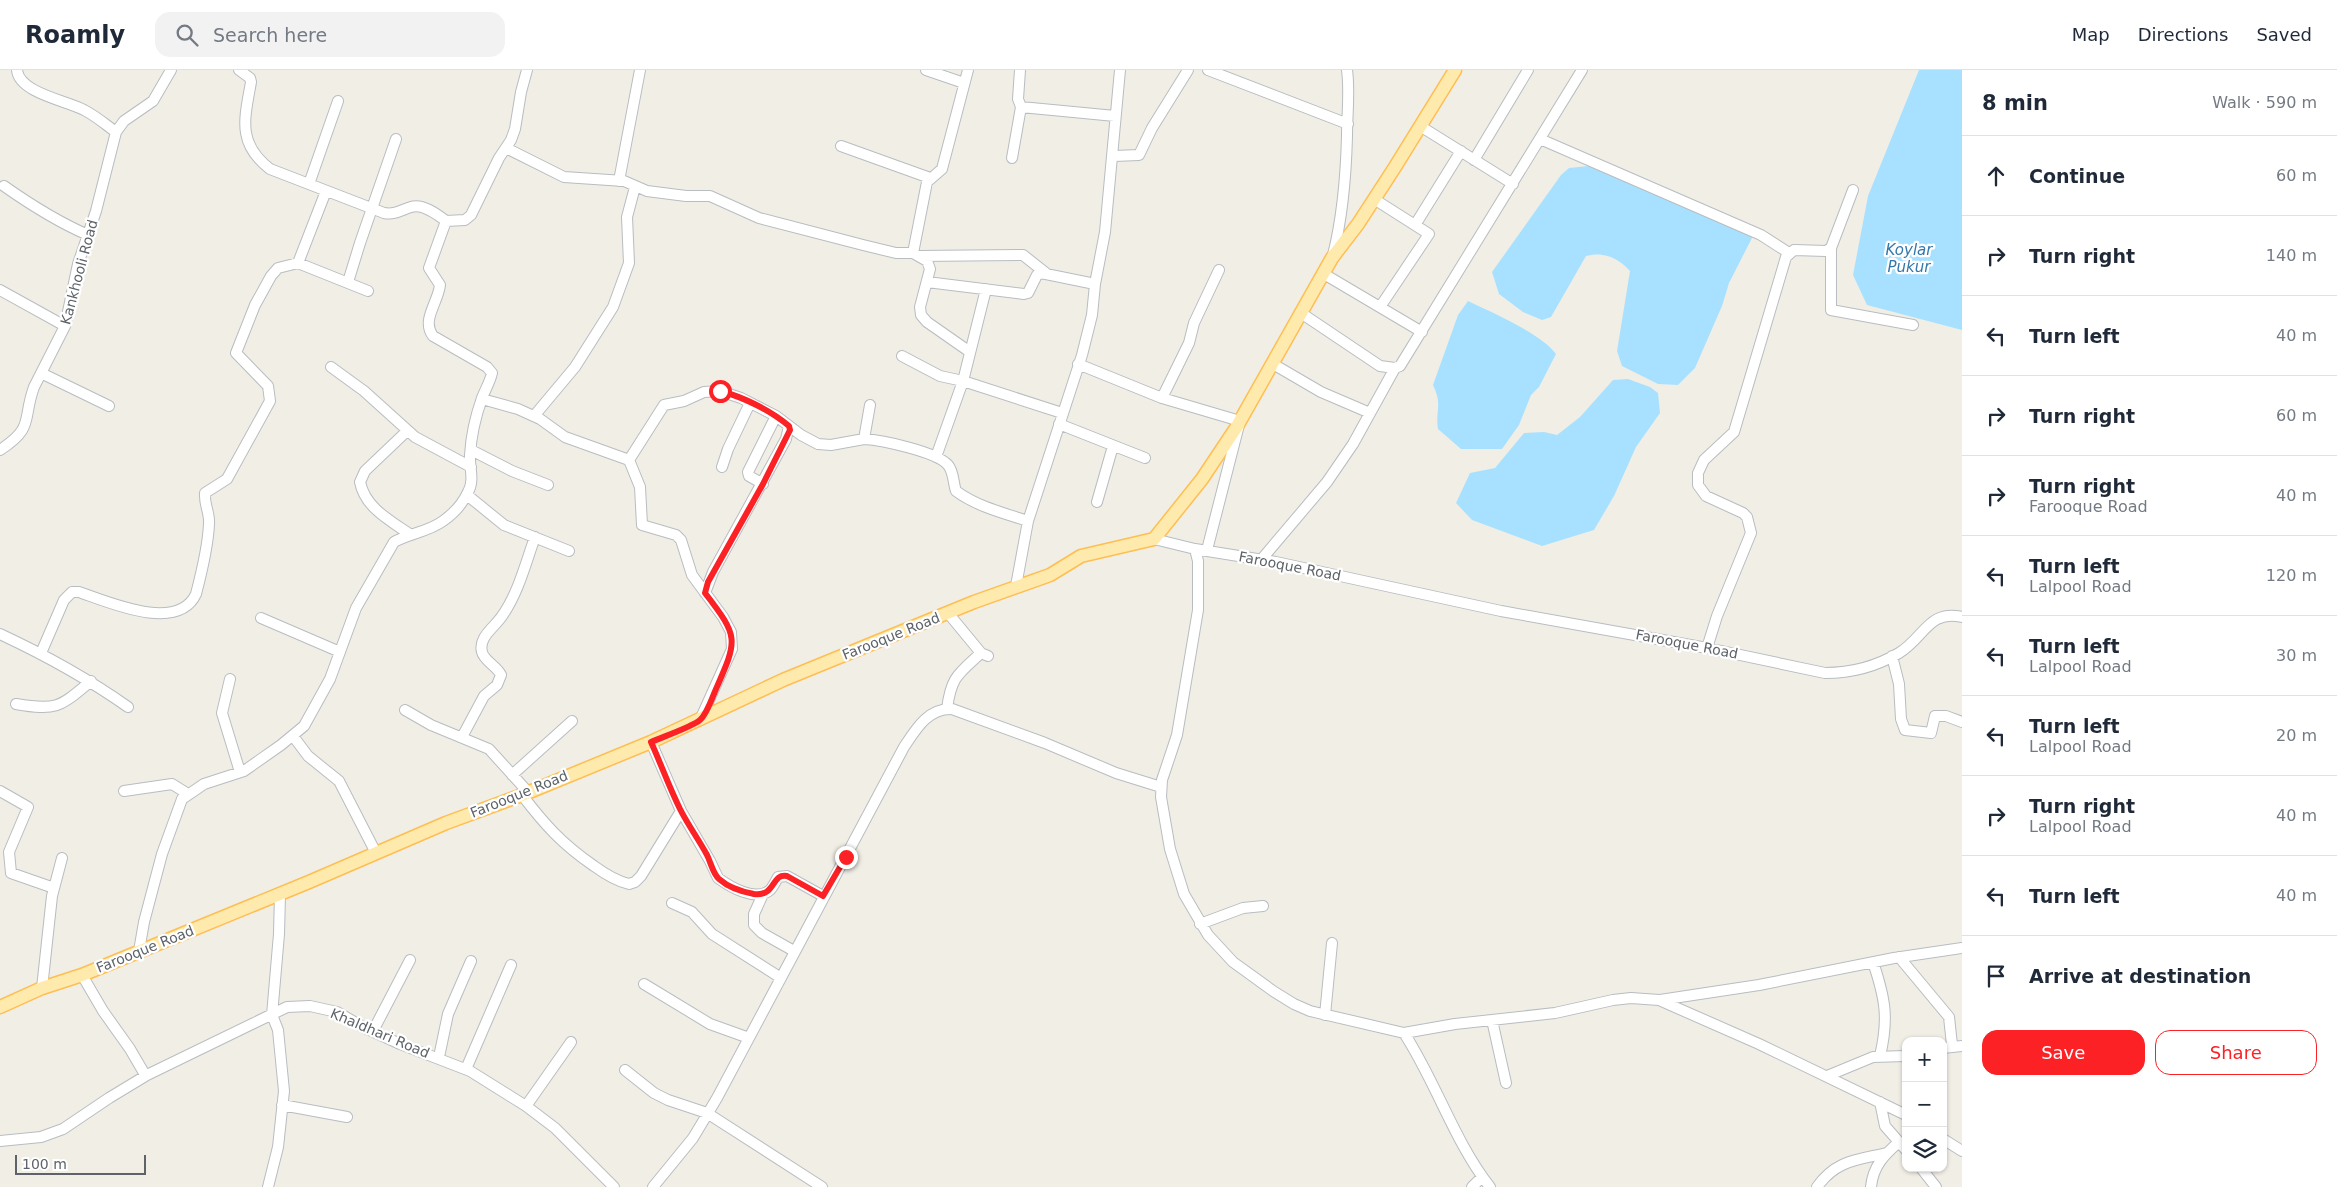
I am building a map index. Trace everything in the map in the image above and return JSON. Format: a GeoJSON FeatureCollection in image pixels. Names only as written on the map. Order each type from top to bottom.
{"type":"FeatureCollection","features":[{"type":"Feature","properties":{"kind":"main road"},"geometry":{"type":"LineString","coordinates":[[1154,539],[1202,480],[1240,421],[1332,258],[1374,199],[1455,70]]}},
{"type":"Feature","properties":{"kind":"main road","name":"Farooque Road"},"geometry":{"type":"LineString","coordinates":[[0,1007],[42,988],[82,975],[280,894],[446,823],[525,794],[651,742],[783,680],[948,612],[1050,575],[1081,556],[1154,539]]}},
{"type":"Feature","properties":{"kind":"street"},"geometry":{"type":"LineString","coordinates":[[17,70],[22,81],[30,88],[84,110],[116,132],[124,122],[153,101],[170,70]]}},
{"type":"Feature","properties":{"kind":"street"},"geometry":{"type":"LineString","coordinates":[[239,70],[250,78],[251,82],[243,120],[244,130],[254,153],[270,169],[390,214],[412,206],[418,206],[438,215],[446,221],[465,220],[471,215],[515,129],[527,70]]}},
{"type":"Feature","properties":{"kind":"street"},"geometry":{"type":"LineString","coordinates":[[619,181],[640,70]]}},
{"type":"Feature","properties":{"kind":"street"},"geometry":{"type":"LineString","coordinates":[[926,70],[964,83]]}},
{"type":"Feature","properties":{"kind":"street"},"geometry":{"type":"LineString","coordinates":[[840,146],[930,178],[936,176],[942,170],[968,70]]}},
{"type":"Feature","properties":{"kind":"street"},"geometry":{"type":"LineString","coordinates":[[1012,158],[1020,107],[1018,99],[1020,70]]}},
{"type":"Feature","properties":{"kind":"street"},"geometry":{"type":"LineString","coordinates":[[1016,586],[1028,521],[1092,315],[1095,284],[1105,232],[1114,156],[1115,116],[1120,70]]}},
{"type":"Feature","properties":{"kind":"street"},"geometry":{"type":"LineString","coordinates":[[1114,156],[1139,154],[1152,128],[1188,70]]}},
{"type":"Feature","properties":{"kind":"street"},"geometry":{"type":"LineString","coordinates":[[1208,70],[1348,124]]}},
{"type":"Feature","properties":{"kind":"street"},"geometry":{"type":"LineString","coordinates":[[1332,258],[1338,236],[1347,165],[1349,95],[1347,70]]}},
{"type":"Feature","properties":{"kind":"street"},"geometry":{"type":"LineString","coordinates":[[1474,160],[1528,70]]}},
{"type":"Feature","properties":{"kind":"street"},"geometry":{"type":"LineString","coordinates":[[1301,313],[1380,366],[1394,368],[1400,366],[1582,70]]}},
{"type":"Feature","properties":{"kind":"street"},"geometry":{"type":"LineString","coordinates":[[309,184],[338,101]]}},
{"type":"Feature","properties":{"kind":"street"},"geometry":{"type":"LineString","coordinates":[[1020,107],[1115,116]]}},
{"type":"Feature","properties":{"kind":"street"},"geometry":{"type":"LineString","coordinates":[[1420,126],[1513,184]]}},
{"type":"Feature","properties":{"kind":"street","name":"Kankhooli Road"},"geometry":{"type":"LineString","coordinates":[[0,450],[12,443],[24,427],[30,412],[30,397],[65,326],[78,264],[88,235],[116,132]]}},
{"type":"Feature","properties":{"kind":"street"},"geometry":{"type":"LineString","coordinates":[[348,282],[396,139]]}},
{"type":"Feature","properties":{"kind":"street"},"geometry":{"type":"LineString","coordinates":[[1540,139],[1761,235],[1789,253]]}},
{"type":"Feature","properties":{"kind":"street"},"geometry":{"type":"LineString","coordinates":[[506,148],[564,177],[619,181],[634,187],[686,196],[710,196],[759,218],[863,246],[896,252],[916,255],[1023,255],[1047,274]]}},
{"type":"Feature","properties":{"kind":"street"},"geometry":{"type":"LineString","coordinates":[[1415,225],[1461,151]]}},
{"type":"Feature","properties":{"kind":"street"},"geometry":{"type":"LineString","coordinates":[[916,255],[927,182],[930,178]]}},
{"type":"Feature","properties":{"kind":"street"},"geometry":{"type":"LineString","coordinates":[[4,186],[62,224],[88,235]]}},
{"type":"Feature","properties":{"kind":"street"},"geometry":{"type":"LineString","coordinates":[[534,416],[575,367],[613,307],[629,263],[627,217],[634,187]]}},
{"type":"Feature","properties":{"kind":"street"},"geometry":{"type":"LineString","coordinates":[[1852,190],[1831,248],[1831,310],[1913,325]]}},
{"type":"Feature","properties":{"kind":"street"},"geometry":{"type":"LineString","coordinates":[[298,263],[326,191]]}},
{"type":"Feature","properties":{"kind":"street"},"geometry":{"type":"LineString","coordinates":[[1374,199],[1429,234],[1380,307]]}},
{"type":"Feature","properties":{"kind":"street"},"geometry":{"type":"LineString","coordinates":[[139,952],[144,922],[162,854],[176,810],[182,798],[204,784],[240,772],[256,763],[304,726],[330,679],[356,608],[394,542],[422,533],[444,520],[459,507],[467,495],[471,483],[471,450],[482,399],[490,378],[490,370],[481,362],[433,336],[428,326],[440,285],[429,268],[446,221]]}},
{"type":"Feature","properties":{"kind":"street"},"geometry":{"type":"LineString","coordinates":[[1706,648],[1716,616],[1751,533],[1747,517],[1743,513],[1701,492],[1698,485],[1698,473],[1704,460],[1734,432],[1770,308],[1789,253],[1794,250],[1826,251],[1831,248]]}},
{"type":"Feature","properties":{"kind":"street"},"geometry":{"type":"LineString","coordinates":[[916,255],[927,260],[930,269],[920,307],[921,315],[927,322],[970,352]]}},
{"type":"Feature","properties":{"kind":"street"},"geometry":{"type":"LineString","coordinates":[[41,653],[64,600],[72,592],[79,592],[122,607],[163,613],[175,612],[192,602],[196,594],[210,522],[205,505],[205,493],[227,479],[270,401],[268,386],[236,353],[255,305],[271,276],[278,268],[298,263],[368,291]]}},
{"type":"Feature","properties":{"kind":"street"},"geometry":{"type":"LineString","coordinates":[[1162,398],[1189,343],[1194,323],[1219,270]]}},
{"type":"Feature","properties":{"kind":"street"},"geometry":{"type":"LineString","coordinates":[[927,282],[1024,294],[1028,293],[1037,275],[1047,274],[1095,284]]}},
{"type":"Feature","properties":{"kind":"street"},"geometry":{"type":"LineString","coordinates":[[1324,274],[1422,332]]}},
{"type":"Feature","properties":{"kind":"street"},"geometry":{"type":"LineString","coordinates":[[0,290],[65,326]]}},
{"type":"Feature","properties":{"kind":"street"},"geometry":{"type":"LineString","coordinates":[[936,457],[963,381],[986,290]]}},
{"type":"Feature","properties":{"kind":"street"},"geometry":{"type":"LineString","coordinates":[[902,356],[940,376],[963,381],[1062,413]]}},
{"type":"Feature","properties":{"kind":"street"},"geometry":{"type":"LineString","coordinates":[[1078,364],[1162,398],[1240,421],[1207,550]]}},
{"type":"Feature","properties":{"kind":"street"},"geometry":{"type":"LineString","coordinates":[[1273,364],[1321,392],[1370,413]]}},
{"type":"Feature","properties":{"kind":"street"},"geometry":{"type":"LineString","coordinates":[[331,367],[383,406],[406,431],[470,468]]}},
{"type":"Feature","properties":{"kind":"street"},"geometry":{"type":"LineString","coordinates":[[1261,560],[1327,482],[1353,444],[1394,368]]}},
{"type":"Feature","properties":{"kind":"street"},"geometry":{"type":"LineString","coordinates":[[41,372],[109,406]]}},
{"type":"Feature","properties":{"kind":"street"},"geometry":{"type":"LineString","coordinates":[[629,460],[664,405],[684,401],[704,392],[731,394],[776,416],[800,435],[818,444],[831,445],[864,440],[892,443],[936,457],[950,467],[956,491],[963,496],[994,510],[1028,521]]}},
{"type":"Feature","properties":{"kind":"street"},"geometry":{"type":"LineString","coordinates":[[482,399],[518,409],[534,416],[565,437],[629,460],[640,487],[642,525],[676,535],[681,540],[692,575],[723,617],[731,632],[733,643],[718,684],[700,720]]}},
{"type":"Feature","properties":{"kind":"street"},"geometry":{"type":"LineString","coordinates":[[722,467],[728,449],[750,403]]}},
{"type":"Feature","properties":{"kind":"street"},"geometry":{"type":"LineString","coordinates":[[864,440],[870,405]]}},
{"type":"Feature","properties":{"kind":"street"},"geometry":{"type":"LineString","coordinates":[[763,484],[749,476],[748,472],[776,416]]}},
{"type":"Feature","properties":{"kind":"street"},"geometry":{"type":"LineString","coordinates":[[1059,424],[1145,458]]}},
{"type":"Feature","properties":{"kind":"street"},"geometry":{"type":"LineString","coordinates":[[705,593],[713,572],[786,439],[789,426]]}},
{"type":"Feature","properties":{"kind":"street"},"geometry":{"type":"LineString","coordinates":[[406,431],[365,471],[360,482],[366,497],[374,507],[411,535]]}},
{"type":"Feature","properties":{"kind":"street"},"geometry":{"type":"LineString","coordinates":[[1096,502],[1113,446]]}},
{"type":"Feature","properties":{"kind":"street"},"geometry":{"type":"LineString","coordinates":[[471,450],[512,471],[548,485]]}},
{"type":"Feature","properties":{"kind":"street"},"geometry":{"type":"LineString","coordinates":[[467,495],[504,524],[569,551]]}},
{"type":"Feature","properties":{"kind":"street"},"geometry":{"type":"LineString","coordinates":[[462,737],[484,696],[500,681],[501,675],[499,670],[482,655],[481,646],[485,637],[505,611],[535,537]]}},
{"type":"Feature","properties":{"kind":"street","name":"Farooque Road"},"geometry":{"type":"LineString","coordinates":[[1154,539],[1501,611],[1706,648],[1825,673],[1853,670],[1892,656],[1914,642],[1936,618],[1946,615],[1962,617]]}},
{"type":"Feature","properties":{"kind":"street"},"geometry":{"type":"LineString","coordinates":[[1195,549],[1198,561],[1198,610],[1177,735],[1161,787],[1162,809],[1175,871],[1184,894],[1200,924],[1219,949],[1253,978],[1294,1004],[1325,1015],[1404,1033],[1455,1024],[1555,1013],[1622,999],[1659,1000],[1767,984],[1899,957],[1962,948]]}},
{"type":"Feature","properties":{"kind":"street"},"geometry":{"type":"LineString","coordinates":[[947,709],[950,687],[962,671],[984,655],[948,612]]}},
{"type":"Feature","properties":{"kind":"street"},"geometry":{"type":"LineString","coordinates":[[261,618],[340,652]]}},
{"type":"Feature","properties":{"kind":"street"},"geometry":{"type":"LineString","coordinates":[[0,634],[41,653],[91,681],[128,707]]}},
{"type":"Feature","properties":{"kind":"street"},"geometry":{"type":"LineString","coordinates":[[1892,656],[1899,684],[1902,722],[1908,731],[1932,732],[1935,716],[1946,716],[1962,722]]}},
{"type":"Feature","properties":{"kind":"street"},"geometry":{"type":"LineString","coordinates":[[230,680],[222,713],[240,772]]}},
{"type":"Feature","properties":{"kind":"street"},"geometry":{"type":"LineString","coordinates":[[16,704],[46,708],[60,706],[91,681]]}},
{"type":"Feature","properties":{"kind":"street"},"geometry":{"type":"LineString","coordinates":[[653,1187],[693,1138],[718,1098],[823,896],[904,747],[917,727],[932,714],[947,709],[1045,743],[1116,774],[1161,787]]}},
{"type":"Feature","properties":{"kind":"street"},"geometry":{"type":"LineString","coordinates":[[405,710],[431,725],[489,749],[512,775],[554,835],[566,847],[612,878],[629,884],[636,882],[681,810]]}},
{"type":"Feature","properties":{"kind":"street"},"geometry":{"type":"LineString","coordinates":[[512,775],[572,721]]}},
{"type":"Feature","properties":{"kind":"street"},"geometry":{"type":"LineString","coordinates":[[293,736],[308,756],[339,781],[376,853]]}},
{"type":"Feature","properties":{"kind":"street"},"geometry":{"type":"LineString","coordinates":[[651,742],[681,810],[718,878],[748,893],[763,894],[771,890],[778,877],[782,875],[823,896]]}},
{"type":"Feature","properties":{"kind":"street"},"geometry":{"type":"LineString","coordinates":[[124,792],[172,784],[188,794]]}},
{"type":"Feature","properties":{"kind":"street"},"geometry":{"type":"LineString","coordinates":[[0,791],[28,807],[9,852],[11,873],[54,888]]}},
{"type":"Feature","properties":{"kind":"street"},"geometry":{"type":"LineString","coordinates":[[42,988],[54,888],[62,858]]}},
{"type":"Feature","properties":{"kind":"street"},"geometry":{"type":"LineString","coordinates":[[268,1187],[278,1147],[284,1091],[281,1047],[278,1030],[272,1015],[279,934],[280,894]]}},
{"type":"Feature","properties":{"kind":"street"},"geometry":{"type":"LineString","coordinates":[[763,894],[754,914],[754,925],[762,933],[794,951]]}},
{"type":"Feature","properties":{"kind":"street"},"geometry":{"type":"LineString","coordinates":[[672,903],[692,912],[712,934],[781,978]]}},
{"type":"Feature","properties":{"kind":"street"},"geometry":{"type":"LineString","coordinates":[[1200,924],[1243,908],[1263,906]]}},
{"type":"Feature","properties":{"kind":"street"},"geometry":{"type":"LineString","coordinates":[[1325,1015],[1332,942]]}},
{"type":"Feature","properties":{"kind":"street"},"geometry":{"type":"LineString","coordinates":[[1899,957],[1949,1017],[1952,1046]]}},
{"type":"Feature","properties":{"kind":"street"},"geometry":{"type":"LineString","coordinates":[[373,1031],[410,960]]}},
{"type":"Feature","properties":{"kind":"street"},"geometry":{"type":"LineString","coordinates":[[439,1057],[448,1014],[471,961]]}},
{"type":"Feature","properties":{"kind":"street"},"geometry":{"type":"LineString","coordinates":[[1873,962],[1886,1015],[1885,1033],[1880,1056]]}},
{"type":"Feature","properties":{"kind":"street"},"geometry":{"type":"LineString","coordinates":[[466,1069],[511,966]]}},
{"type":"Feature","properties":{"kind":"street"},"geometry":{"type":"LineString","coordinates":[[82,975],[103,1011],[147,1075]]}},
{"type":"Feature","properties":{"kind":"street"},"geometry":{"type":"LineString","coordinates":[[644,984],[703,1020],[749,1038]]}},
{"type":"Feature","properties":{"kind":"street"},"geometry":{"type":"LineString","coordinates":[[1659,1000],[1827,1076],[1902,1113]]}},
{"type":"Feature","properties":{"kind":"street","name":"Khaldhari Road"},"geometry":{"type":"LineString","coordinates":[[0,1141],[41,1137],[63,1129],[147,1075],[287,1007],[310,1006],[337,1012],[373,1031],[466,1069],[526,1106],[574,1144],[614,1187]]}},
{"type":"Feature","properties":{"kind":"street"},"geometry":{"type":"LineString","coordinates":[[1492,1020],[1506,1083]]}},
{"type":"Feature","properties":{"kind":"street"},"geometry":{"type":"LineString","coordinates":[[1404,1033],[1432,1080],[1457,1132],[1482,1177],[1490,1187]]}},
{"type":"Feature","properties":{"kind":"street"},"geometry":{"type":"LineString","coordinates":[[526,1106],[570,1042]]}},
{"type":"Feature","properties":{"kind":"street"},"geometry":{"type":"LineString","coordinates":[[1827,1076],[1866,1059],[1880,1056],[1902,1056]]}},
{"type":"Feature","properties":{"kind":"street"},"geometry":{"type":"LineString","coordinates":[[625,1070],[646,1088],[668,1100],[707,1113],[822,1187]]}},
{"type":"Feature","properties":{"kind":"street"},"geometry":{"type":"LineString","coordinates":[[1817,1187],[1830,1172],[1840,1165],[1886,1153],[1902,1146],[1885,1126],[1880,1102]]}},
{"type":"Feature","properties":{"kind":"street"},"geometry":{"type":"LineString","coordinates":[[282,1105],[347,1117]]}},
{"type":"Feature","properties":{"kind":"street"},"geometry":{"type":"LineString","coordinates":[[1947,1142],[1962,1151]]}},
{"type":"Feature","properties":{"kind":"street"},"geometry":{"type":"LineString","coordinates":[[1871,1187],[1876,1166],[1886,1153]]}},
{"type":"Feature","properties":{"kind":"street"},"geometry":{"type":"LineString","coordinates":[[1924,1172],[1936,1187]]}},
{"type":"Feature","properties":{"kind":"street"},"geometry":{"type":"LineString","coordinates":[[1472,1187],[1482,1177]]}},
{"type":"Feature","properties":{"kind":"water","name":"Koylar Pukur"},"geometry":{"type":"Polygon","coordinates":[[[1919,70],[1962,70],[1962,330],[1867,305],[1853,275],[1868,196],[1919,70]]]}},
{"type":"Feature","properties":{"kind":"water"},"geometry":{"type":"Polygon","coordinates":[[[1589,166],[1638,185],[1753,236],[1729,283],[1722,306],[1695,368],[1678,385],[1658,384],[1622,366],[1617,351],[1630,271],[1616,259],[1599,254],[1586,256],[1551,317],[1542,320],[1523,312],[1499,294],[1492,272],[1561,175],[1569,168],[1589,166]]]}},
{"type":"Feature","properties":{"kind":"water"},"geometry":{"type":"Polygon","coordinates":[[[1468,301],[1528,331],[1549,346],[1556,354],[1539,387],[1531,395],[1519,425],[1502,449],[1461,449],[1438,429],[1438,398],[1433,385],[1458,315],[1468,301]]]}},
{"type":"Feature","properties":{"kind":"water"},"geometry":{"type":"Polygon","coordinates":[[[1628,379],[1650,387],[1658,393],[1660,413],[1636,447],[1614,496],[1594,530],[1542,546],[1472,520],[1456,503],[1470,473],[1495,468],[1524,433],[1544,432],[1557,435],[1580,417],[1613,380],[1628,379]]]}},
{"type":"Feature","properties":{"kind":"route"},"geometry":{"type":"LineString","coordinates":[[720,391],[741,398],[776,416],[784,421],[790,430],[763,484],[708,582],[705,593],[723,617],[731,632],[733,643],[718,684],[700,720],[651,742],[675,799],[710,861],[713,870],[718,878],[726,884],[748,893],[763,894],[771,890],[778,877],[782,875],[823,896],[846,857]]}}]}
